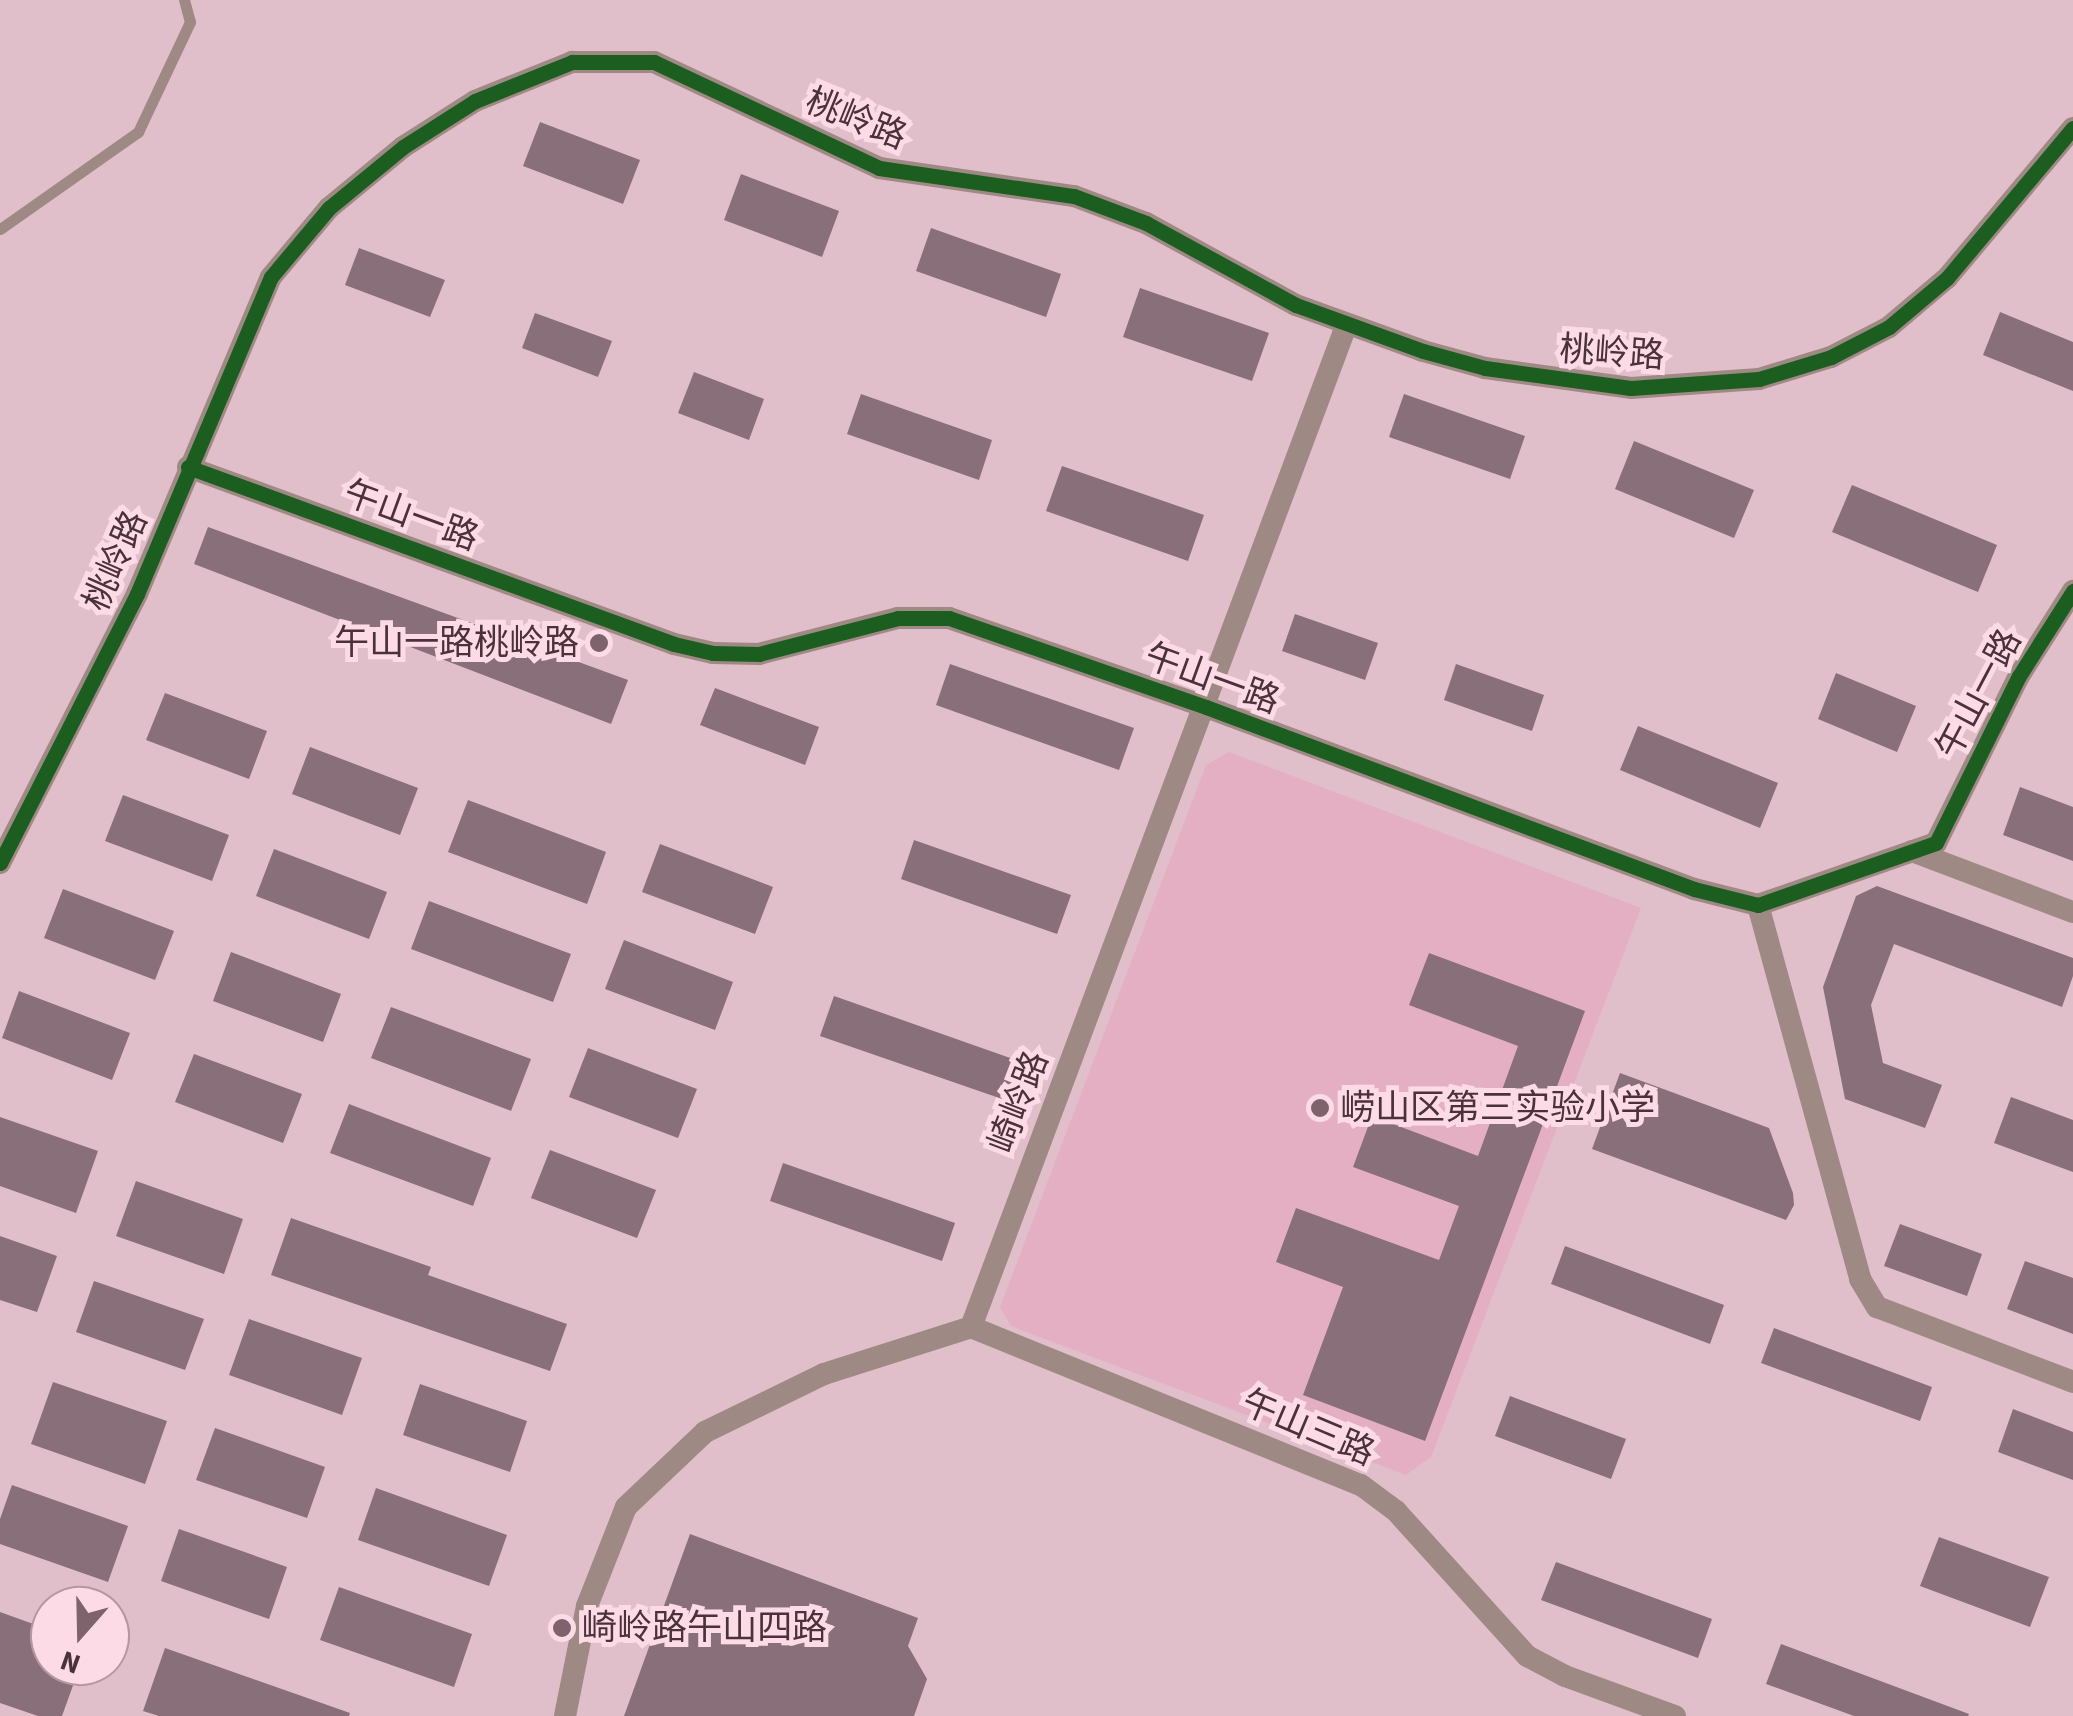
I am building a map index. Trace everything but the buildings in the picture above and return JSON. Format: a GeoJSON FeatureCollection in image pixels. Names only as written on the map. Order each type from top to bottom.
{"type":"FeatureCollection","features":[{"type":"Feature","properties":{"kind":"street","name":"桃岭路"},"geometry":{"type":"LineString","coordinates":[[0,863],[137,594],[271,277],[330,208],[403,147],[475,101],[572,62],[654,62],[879,168],[1074,196],[1146,222],[1296,304],[1346,326],[1484,368],[1631,388],[1759,380],[1831,357],[1888,327],[1947,278],[2073,128]]}},
{"type":"Feature","properties":{"kind":"street","name":"崎岭路"},"geometry":{"type":"LineString","coordinates":[[971,1327],[1346,326]]}},
{"type":"Feature","properties":{"kind":"street","name":"午山一路"},"geometry":{"type":"LineString","coordinates":[[188,467],[674,644],[713,653],[759,654],[898,618],[949,618],[1206,707],[1694,890],[1758,905],[1936,843],[2020,676],[2073,591]]}},
{"type":"Feature","properties":{"kind":"street"},"geometry":{"type":"LineString","coordinates":[[1912,851],[2073,912]]}},
{"type":"Feature","properties":{"kind":"street"},"geometry":{"type":"LineString","coordinates":[[1758,905],[1860,1280],[1877,1307],[2073,1382]]}},
{"type":"Feature","properties":{"kind":"street"},"geometry":{"type":"LineString","coordinates":[[565,1716],[587,1606],[626,1508],[652,1482],[705,1432],[807,1382],[971,1327]]}},
{"type":"Feature","properties":{"kind":"street","name":"午山三路"},"geometry":{"type":"LineString","coordinates":[[971,1327],[1361,1485],[1396,1511],[1527,1656],[1565,1676],[1675,1716]]}},
{"type":"Feature","properties":{"kind":"lane"},"geometry":{"type":"LineString","coordinates":[[0,229],[138,132],[190,22],[184,0]]}},
{"type":"Feature","properties":{"kind":"shaded area","name":"崂山区第三实验小学"},"geometry":{"type":"Polygon","coordinates":[[[1229,752],[1641,908],[1431,1457],[1406,1475],[1011,1326],[1000,1307],[1206,765],[1229,752]]]}},
{"type":"Feature","properties":{"kind":"cycle path"},"geometry":{"type":"LineString","coordinates":[[0,863],[137,594],[271,277],[329,208],[403,147],[475,101],[572,62],[654,62],[879,168],[1074,196],[1146,223],[1296,305],[1423,351],[1485,368],[1631,388],[1759,379],[1831,357],[1889,327],[1947,278],[2073,128]]}},
{"type":"Feature","properties":{"kind":"cycle path"},"geometry":{"type":"LineString","coordinates":[[188,467],[674,644],[713,653],[759,654],[898,618],[949,618],[1206,707],[1694,889],[1758,905],[1936,843],[2019,676],[2073,591]]}},
{"type":"Feature","properties":{"kind":"place","name":"午山一路桃岭路"},"geometry":{"type":"Point","coordinates":[599,643]}},
{"type":"Feature","properties":{"kind":"place","name":"崂山区第三实验小学"},"geometry":{"type":"Point","coordinates":[1320,1108]}},
{"type":"Feature","properties":{"kind":"place","name":"崎岭路午山四路"},"geometry":{"type":"Point","coordinates":[562,1628]}}]}
